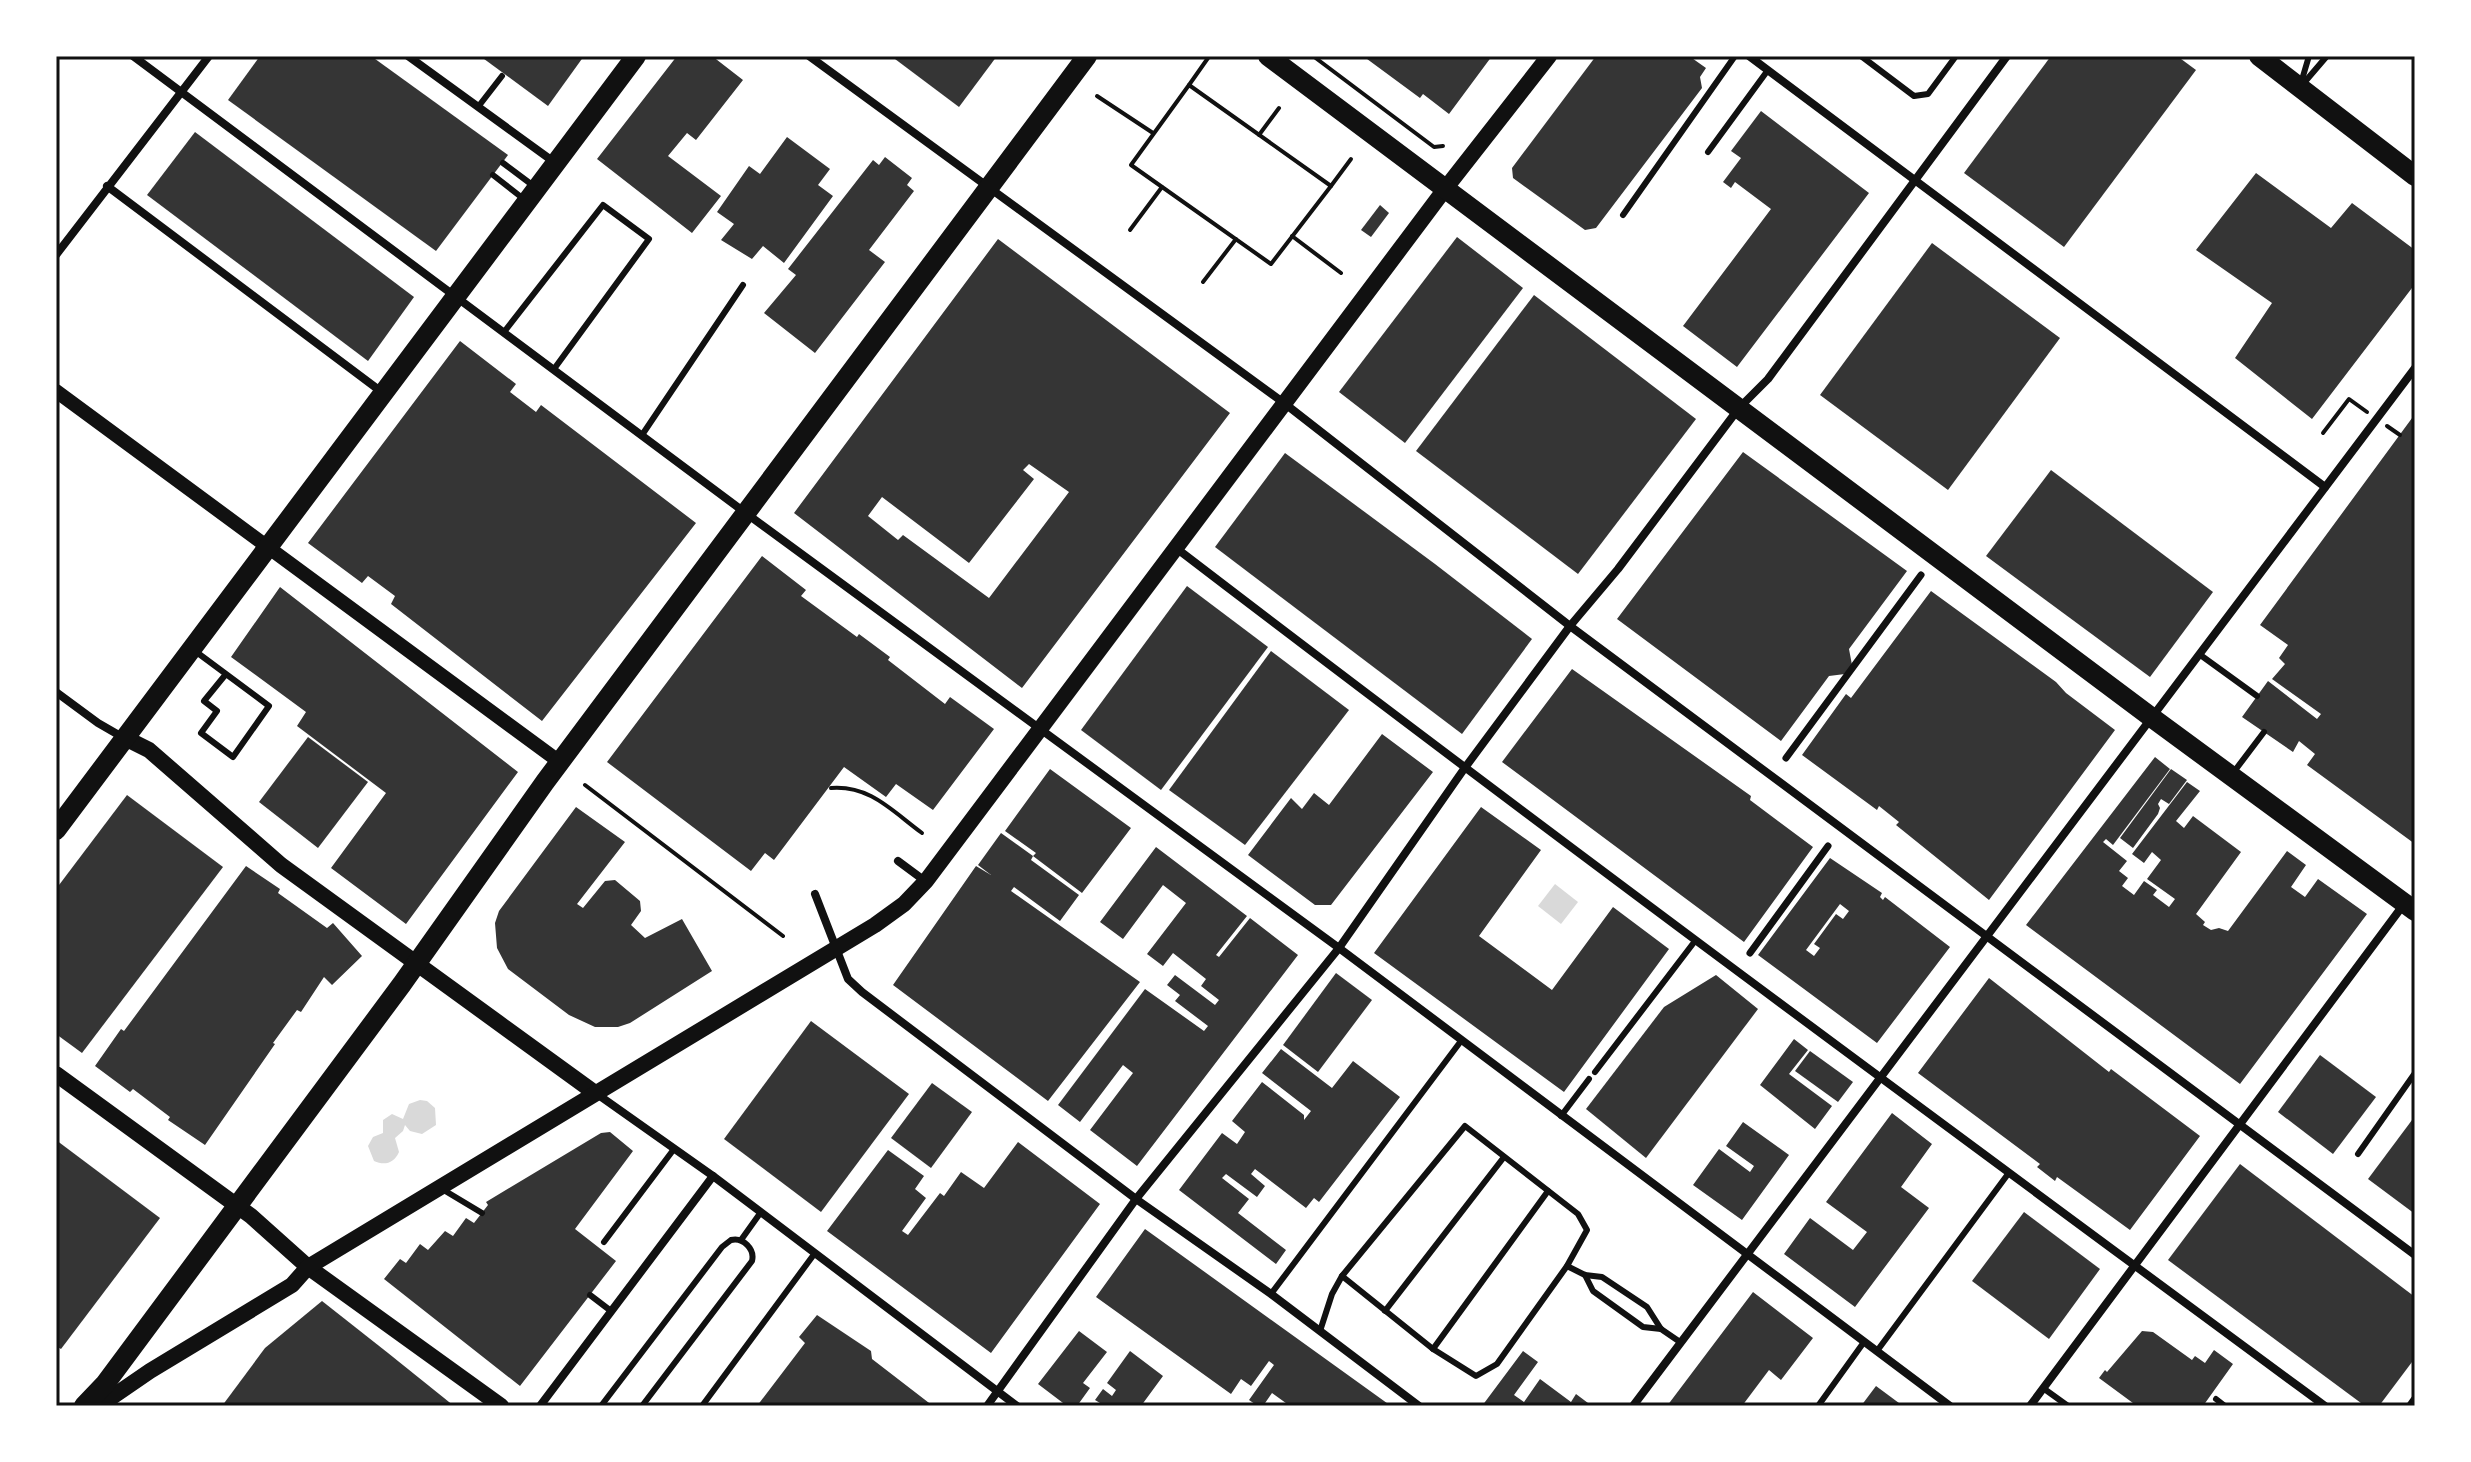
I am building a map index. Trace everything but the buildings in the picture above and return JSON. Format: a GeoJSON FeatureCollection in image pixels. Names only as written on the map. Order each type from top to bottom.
{"type":"FeatureCollection","features":[{"type":"Feature","properties":{"kind":"main road"},"geometry":{"type":"LineString","coordinates":[[56,830],[636,56]]}},
{"type":"Feature","properties":{"kind":"main road"},"geometry":{"type":"LineString","coordinates":[[84,1406],[105,1384],[561,763],[1087,56]]}},
{"type":"Feature","properties":{"kind":"main road"},"geometry":{"type":"LineString","coordinates":[[1268,56],[2151,717],[2411,902]]}},
{"type":"Feature","properties":{"kind":"main road"},"geometry":{"type":"LineString","coordinates":[[99,1406],[150,1371],[292,1285],[308,1267],[875,925],[904,904],[926,881],[1445,189],[1549,56]]}},
{"type":"Feature","properties":{"kind":"main road"},"geometry":{"type":"LineString","coordinates":[[2259,56],[2415,176]]}},
{"type":"Feature","properties":{"kind":"main road"},"geometry":{"type":"LineString","coordinates":[[125,738],[149,750],[281,865],[595,1093]]}},
{"type":"Feature","properties":{"kind":"main road"},"geometry":{"type":"LineString","coordinates":[[56,1074],[237,1206],[308,1267],[501,1406]]}},
{"type":"Feature","properties":{"kind":"street"},"geometry":{"type":"LineString","coordinates":[[133,56],[747,514],[1339,948],[1950,1406]]}},
{"type":"Feature","properties":{"kind":"street"},"geometry":{"type":"LineString","coordinates":[[56,255],[209,56]]}},
{"type":"Feature","properties":{"kind":"street"},"geometry":{"type":"LineString","coordinates":[[408,56],[555,163]]}},
{"type":"Feature","properties":{"kind":"street"},"geometry":{"type":"LineString","coordinates":[[809,56],[1284,403],[1570,626],[2415,1255]]}},
{"type":"Feature","properties":{"kind":"street"},"geometry":{"type":"LineString","coordinates":[[1749,56],[2325,487]]}},
{"type":"Feature","properties":{"kind":"street"},"geometry":{"type":"LineString","coordinates":[[987,1406],[1136,1199],[1339,948],[1464,769],[1570,626],[1618,569],[1739,408],[1768,379],[2007,56]]}},
{"type":"Feature","properties":{"kind":"street"},"geometry":{"type":"LineString","coordinates":[[107,186],[383,394]]}},
{"type":"Feature","properties":{"kind":"street"},"geometry":{"type":"LineString","coordinates":[[1633,1406],[2415,368]]}},
{"type":"Feature","properties":{"kind":"street"},"geometry":{"type":"LineString","coordinates":[[56,391],[561,763]]}},
{"type":"Feature","properties":{"kind":"street"},"geometry":{"type":"LineString","coordinates":[[1176,548],[1464,769],[2321,1405]]}},
{"type":"Feature","properties":{"kind":"street"},"geometry":{"type":"LineString","coordinates":[[1786,758],[1921,575]]}},
{"type":"Feature","properties":{"kind":"street"},"geometry":{"type":"LineString","coordinates":[[56,692],[98,723],[125,738]]}},
{"type":"Feature","properties":{"kind":"street"},"geometry":{"type":"LineString","coordinates":[[1750,953],[1828,846]]}},
{"type":"Feature","properties":{"kind":"street"},"geometry":{"type":"LineString","coordinates":[[898,861],[926,881]]}},
{"type":"Feature","properties":{"kind":"street"},"geometry":{"type":"LineString","coordinates":[[815,894],[848,979],[862,992],[1136,1199],[1271,1294],[1419,1406]]}},
{"type":"Feature","properties":{"kind":"street"},"geometry":{"type":"LineString","coordinates":[[2030,1406],[2239,1123],[2411,902]]}},
{"type":"Feature","properties":{"kind":"street"},"geometry":{"type":"LineString","coordinates":[[595,1093],[713,1176],[1017,1406]]}},
{"type":"Feature","properties":{"kind":"street"},"geometry":{"type":"LineString","coordinates":[[540,1406],[713,1176]]}},
{"type":"Feature","properties":{"kind":"street"},"geometry":{"type":"LineString","coordinates":[[2410,1406],[2415,1399]]}},
{"type":"Feature","properties":{"kind":"lane"},"geometry":{"type":"LineString","coordinates":[[1623,215],[1735,56]]}},
{"type":"Feature","properties":{"kind":"lane"},"geometry":{"type":"LineString","coordinates":[[1861,56],[1914,96],[1928,94],[1956,56]]}},
{"type":"Feature","properties":{"kind":"lane"},"geometry":{"type":"LineString","coordinates":[[2300,87],[2309,56]]}},
{"type":"Feature","properties":{"kind":"lane"},"geometry":{"type":"LineString","coordinates":[[2300,87],[2327,56]]}},
{"type":"Feature","properties":{"kind":"lane"},"geometry":{"type":"LineString","coordinates":[[1708,152],[1768,70]]}},
{"type":"Feature","properties":{"kind":"lane"},"geometry":{"type":"LineString","coordinates":[[478,107],[502,76]]}},
{"type":"Feature","properties":{"kind":"lane"},"geometry":{"type":"LineString","coordinates":[[503,163],[532,195]]}},
{"type":"Feature","properties":{"kind":"lane"},"geometry":{"type":"LineString","coordinates":[[493,175],[532,195]]}},
{"type":"Feature","properties":{"kind":"lane"},"geometry":{"type":"LineString","coordinates":[[504,332],[603,205],[649,239],[554,369]]}},
{"type":"Feature","properties":{"kind":"lane"},"geometry":{"type":"LineString","coordinates":[[642,435],[743,285]]}},
{"type":"Feature","properties":{"kind":"lane"},"geometry":{"type":"LineString","coordinates":[[192,649],[226,674],[269,706],[233,757],[201,733],[217,711],[204,701],[226,674]]}},
{"type":"Feature","properties":{"kind":"lane"},"geometry":{"type":"LineString","coordinates":[[2199,654],[2257,696]]}},
{"type":"Feature","properties":{"kind":"lane"},"geometry":{"type":"LineString","coordinates":[[2231,775],[2264,732]]}},
{"type":"Feature","properties":{"kind":"lane"},"geometry":{"type":"LineString","coordinates":[[1595,1072],[1695,941]]}},
{"type":"Feature","properties":{"kind":"lane"},"geometry":{"type":"LineString","coordinates":[[1271,1294],[1461,1041]]}},
{"type":"Feature","properties":{"kind":"lane"},"geometry":{"type":"LineString","coordinates":[[2358,1154],[2415,1073]]}},
{"type":"Feature","properties":{"kind":"lane"},"geometry":{"type":"LineString","coordinates":[[1561,1116],[1589,1079]]}},
{"type":"Feature","properties":{"kind":"lane"},"geometry":{"type":"LineString","coordinates":[[1320,1331],[1332,1294],[1342,1276],[1465,1126],[1578,1214],[1587,1230],[1567,1266],[1497,1364],[1476,1376],[1433,1349],[1342,1276]]}},
{"type":"Feature","properties":{"kind":"lane"},"geometry":{"type":"LineString","coordinates":[[604,1242],[674,1149]]}},
{"type":"Feature","properties":{"kind":"lane"},"geometry":{"type":"LineString","coordinates":[[1385,1311],[1504,1157]]}},
{"type":"Feature","properties":{"kind":"lane"},"geometry":{"type":"LineString","coordinates":[[1877,1351],[2008,1174]]}},
{"type":"Feature","properties":{"kind":"lane"},"geometry":{"type":"LineString","coordinates":[[439,1187],[482,1213]]}},
{"type":"Feature","properties":{"kind":"lane"},"geometry":{"type":"LineString","coordinates":[[1433,1349],[1548,1191]]}},
{"type":"Feature","properties":{"kind":"lane"},"geometry":{"type":"LineString","coordinates":[[741,1240],[761,1212]]}},
{"type":"Feature","properties":{"kind":"lane"},"geometry":{"type":"LineString","coordinates":[[601,1406],[722,1247],[731,1240],[741,1240],[750,1247],[754,1255],[752,1261],[642,1406]]}},
{"type":"Feature","properties":{"kind":"lane"},"geometry":{"type":"LineString","coordinates":[[702,1406],[815,1253]]}},
{"type":"Feature","properties":{"kind":"lane"},"geometry":{"type":"LineString","coordinates":[[1567,1266],[1585,1275],[1602,1277],[1647,1307],[1661,1329],[1680,1342]]}},
{"type":"Feature","properties":{"kind":"lane"},"geometry":{"type":"LineString","coordinates":[[1585,1275],[1593,1291],[1643,1327],[1661,1329]]}},
{"type":"Feature","properties":{"kind":"lane"},"geometry":{"type":"LineString","coordinates":[[590,1295],[611,1311]]}},
{"type":"Feature","properties":{"kind":"lane"},"geometry":{"type":"LineString","coordinates":[[1818,1406],[1864,1342]]}},
{"type":"Feature","properties":{"kind":"lane"},"geometry":{"type":"LineString","coordinates":[[2043,1388],[2068,1406]]}},
{"type":"Feature","properties":{"kind":"lane"},"geometry":{"type":"LineString","coordinates":[[2216,1399],[2225,1406]]}},
{"type":"Feature","properties":{"kind":"path"},"geometry":{"type":"LineString","coordinates":[[1313,56],[1434,147],[1443,146]]}},
{"type":"Feature","properties":{"kind":"path"},"geometry":{"type":"LineString","coordinates":[[1208,58],[1131,165],[1271,264],[1351,159]]}},
{"type":"Feature","properties":{"kind":"path"},"geometry":{"type":"LineString","coordinates":[[1189,85],[1331,186]]}},
{"type":"Feature","properties":{"kind":"path"},"geometry":{"type":"LineString","coordinates":[[1097,96],[1153,133]]}},
{"type":"Feature","properties":{"kind":"path"},"geometry":{"type":"LineString","coordinates":[[1259,135],[1279,108]]}},
{"type":"Feature","properties":{"kind":"path"},"geometry":{"type":"LineString","coordinates":[[1130,230],[1162,186]]}},
{"type":"Feature","properties":{"kind":"path"},"geometry":{"type":"LineString","coordinates":[[1292,236],[1341,273]]}},
{"type":"Feature","properties":{"kind":"path"},"geometry":{"type":"LineString","coordinates":[[1203,282],[1236,239]]}},
{"type":"Feature","properties":{"kind":"path"},"geometry":{"type":"LineString","coordinates":[[585,785],[783,936]]}},
{"type":"Feature","properties":{"kind":"path"},"geometry":{"type":"LineString","coordinates":[[831,788],[857,788],[870,794],[922,833]]}},
{"type":"Feature","properties":{"kind":"shaded area"},"geometry":{"type":"Polygon","coordinates":[[[1555,884],[1578,902],[1561,924],[1538,906],[1555,884]]]}},
{"type":"Feature","properties":{"kind":"shaded area"},"geometry":{"type":"Polygon","coordinates":[[[427,1101],[435,1108],[436,1125],[422,1134],[410,1131],[405,1125],[395,1138],[399,1152],[395,1159],[385,1163],[374,1161],[368,1146],[373,1137],[383,1133],[383,1120],[392,1114],[403,1119],[409,1104],[427,1101]]]}}]}
